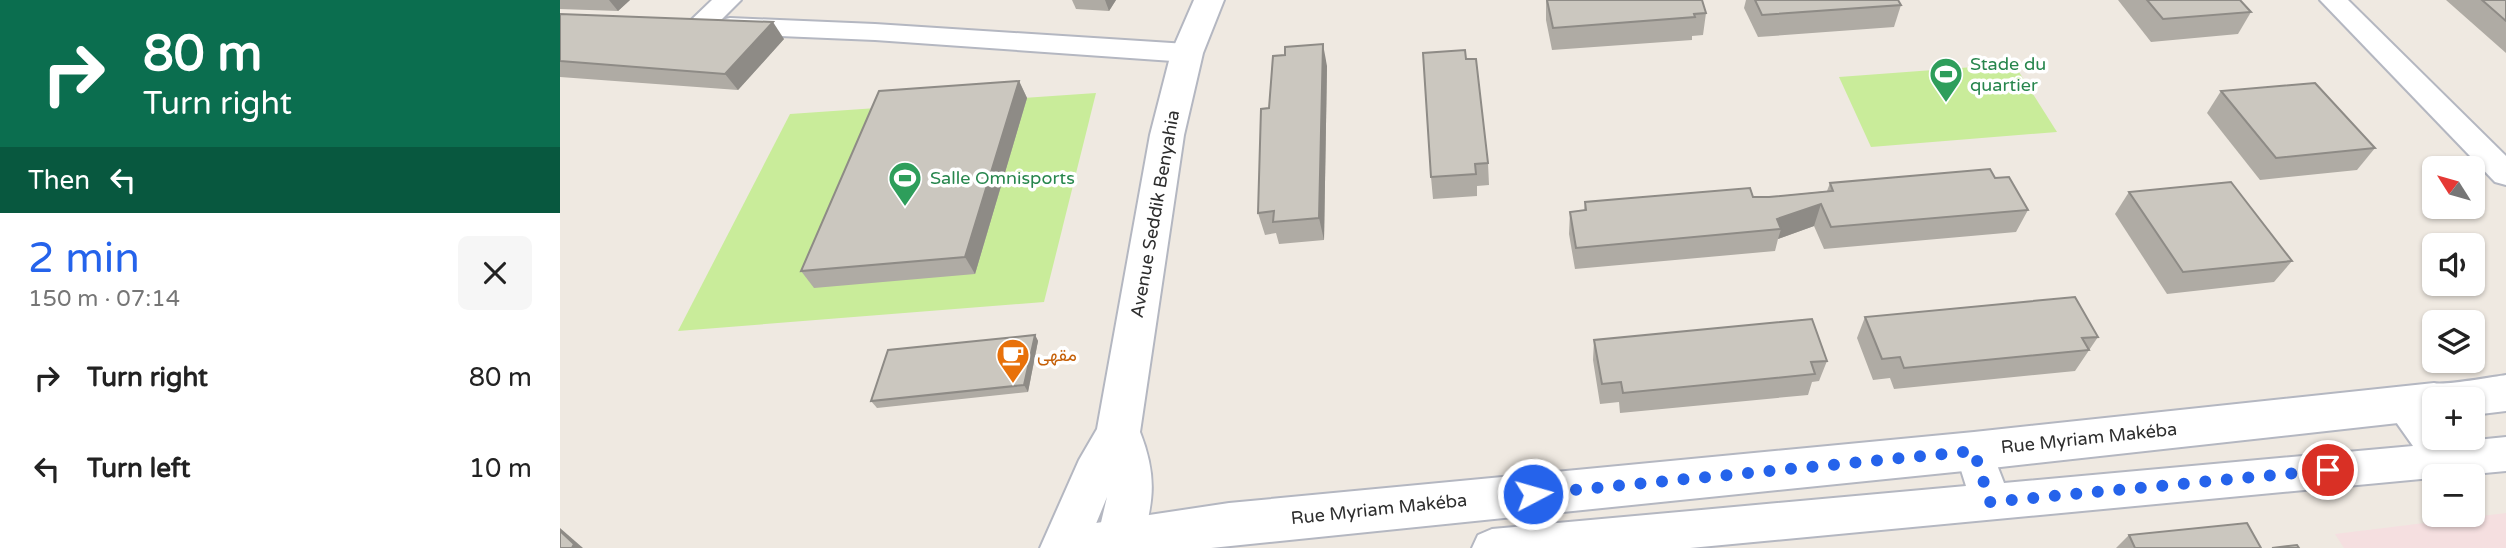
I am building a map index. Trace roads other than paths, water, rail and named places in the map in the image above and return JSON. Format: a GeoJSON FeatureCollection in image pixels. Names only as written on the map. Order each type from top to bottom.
{"type":"FeatureCollection","features":[{"type":"Feature","properties":{"kind":"main road","name":"Avenue Seddik Benyahia"},"geometry":{"type":"LineString","coordinates":[[1118,432],[1167,135],[1187,53],[1209,0]]}},
{"type":"Feature","properties":{"kind":"main road"},"geometry":{"type":"LineString","coordinates":[[2485,395],[2506,393]]}},
{"type":"Feature","properties":{"kind":"main road","name":"Rue Myriam Makéba"},"geometry":{"type":"LineString","coordinates":[[1076,548],[1119,544],[1229,524],[1974,451],[2418,403]]}},
{"type":"Feature","properties":{"kind":"main road"},"geometry":{"type":"LineString","coordinates":[[1118,432],[1133,476],[1132,498],[1119,544]]}},
{"type":"Feature","properties":{"kind":"main road"},"geometry":{"type":"LineString","coordinates":[[1063,548],[1095,474],[1118,432]]}},
{"type":"Feature","properties":{"kind":"street"},"geometry":{"type":"LineString","coordinates":[[728,0],[687,25],[875,32],[1187,53]]}},
{"type":"Feature","properties":{"kind":"street"},"geometry":{"type":"LineString","coordinates":[[2333,0],[2506,174]]}},
{"type":"Feature","properties":{"kind":"street"},"geometry":{"type":"LineString","coordinates":[[2418,403],[2448,459]]}},
{"type":"Feature","properties":{"kind":"street"},"geometry":{"type":"LineString","coordinates":[[1974,451],[1990,502]]}},
{"type":"Feature","properties":{"kind":"street"},"geometry":{"type":"LineString","coordinates":[[1492,548],[2506,454]]}},
{"type":"Feature","properties":{"kind":"place","name":"Stade du quartier"},"geometry":{"type":"Point","coordinates":[1946,104]}},
{"type":"Feature","properties":{"kind":"place","name":"Salle Omnisports"},"geometry":{"type":"Point","coordinates":[905,208]}},
{"type":"Feature","properties":{"kind":"place","name":"مقهى"},"geometry":{"type":"Point","coordinates":[1013,385]}}]}
